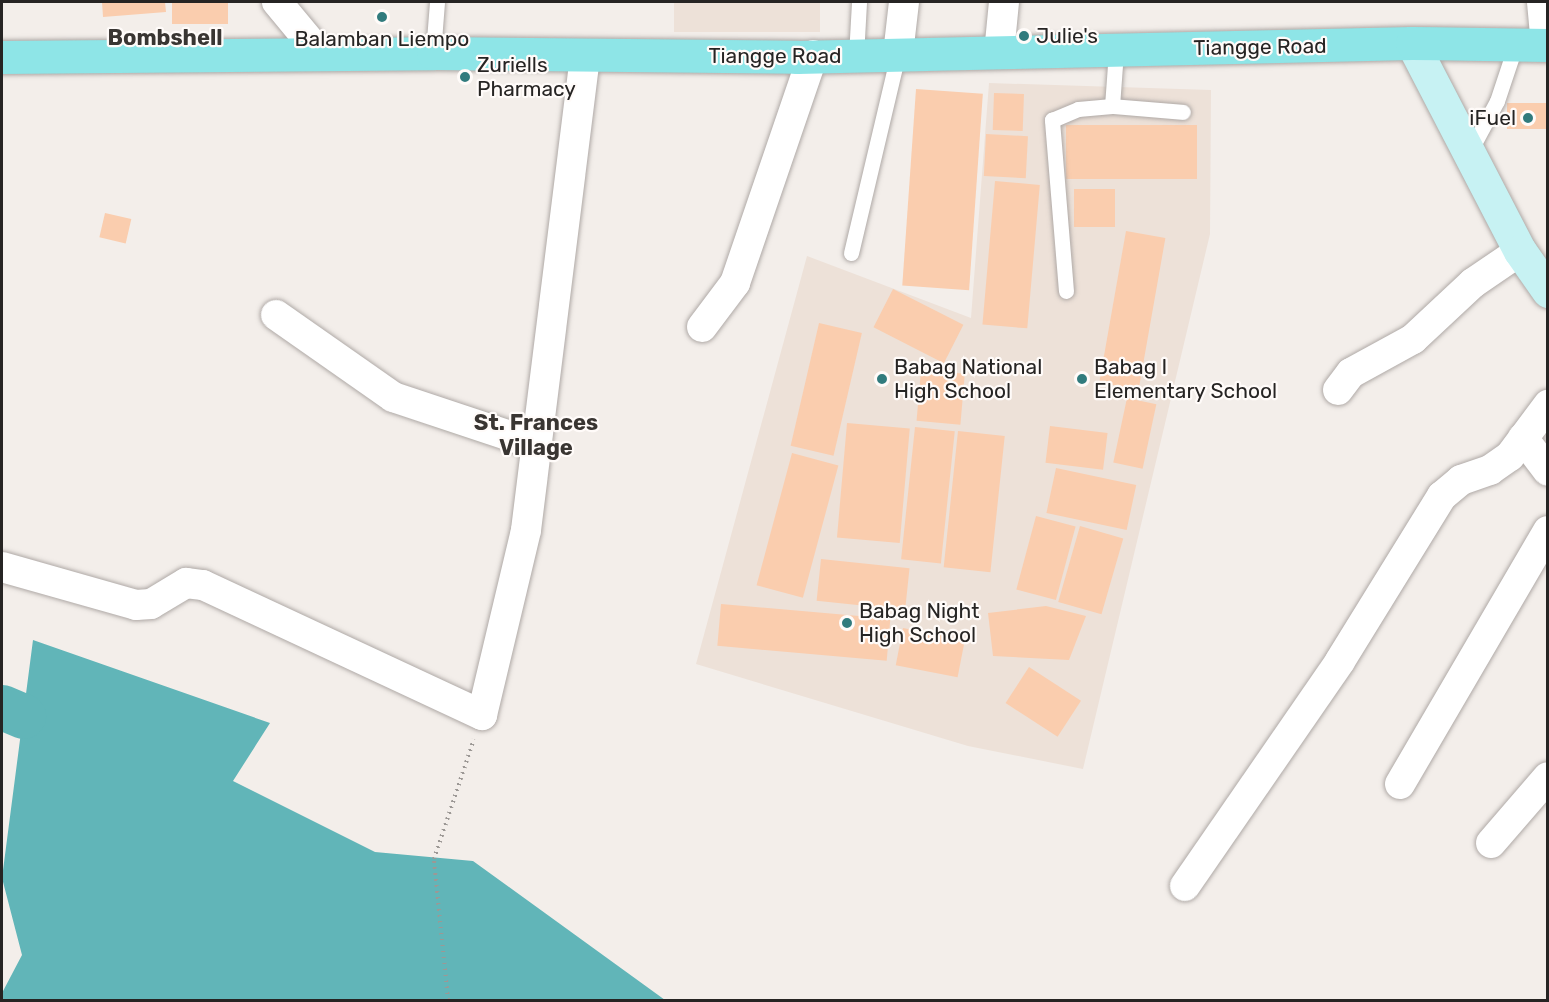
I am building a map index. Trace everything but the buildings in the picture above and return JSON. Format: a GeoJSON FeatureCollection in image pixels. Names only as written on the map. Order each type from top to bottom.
{"type":"FeatureCollection","features":[{"type":"Feature","properties":{"kind":"main road","name":"Tiangge Road"},"geometry":{"type":"LineString","coordinates":[[2,57],[322,56],[433,53],[585,56],[856,56],[1412,43],[1537,44]]}},
{"type":"Feature","properties":{"kind":"street"},"geometry":{"type":"LineString","coordinates":[[898,54],[904,2]]}},
{"type":"Feature","properties":{"kind":"street"},"geometry":{"type":"LineString","coordinates":[[999,53],[1004,2]]}},
{"type":"Feature","properties":{"kind":"street"},"geometry":{"type":"LineString","coordinates":[[1537,44],[1542,2]]}},
{"type":"Feature","properties":{"kind":"street"},"geometry":{"type":"LineString","coordinates":[[283,3],[322,56]]}},
{"type":"Feature","properties":{"kind":"street"},"geometry":{"type":"LineString","coordinates":[[1412,43],[1520,251],[1548,291]]}},
{"type":"Feature","properties":{"kind":"street"},"geometry":{"type":"LineString","coordinates":[[702,327],[735,283],[813,55]]}},
{"type":"Feature","properties":{"kind":"street"},"geometry":{"type":"LineString","coordinates":[[2,567],[136,605],[151,603],[186,583],[203,585],[482,716],[526,530],[585,56]]}},
{"type":"Feature","properties":{"kind":"street"},"geometry":{"type":"LineString","coordinates":[[1338,390],[1351,373],[1413,339],[1473,283],[1520,251]]}},
{"type":"Feature","properties":{"kind":"street"},"geometry":{"type":"LineString","coordinates":[[276,315],[393,397],[537,445]]}},
{"type":"Feature","properties":{"kind":"street"},"geometry":{"type":"LineString","coordinates":[[1185,886],[1340,661],[1442,496],[1461,480],[1490,470],[1510,456],[1548,405]]}},
{"type":"Feature","properties":{"kind":"street"},"geometry":{"type":"LineString","coordinates":[[1523,438],[1548,471]]}},
{"type":"Feature","properties":{"kind":"street"},"geometry":{"type":"LineString","coordinates":[[1400,784],[1548,531]]}},
{"type":"Feature","properties":{"kind":"street"},"geometry":{"type":"LineString","coordinates":[[1491,843],[1548,777]]}},
{"type":"Feature","properties":{"kind":"lane"},"geometry":{"type":"LineString","coordinates":[[433,53],[437,2]]}},
{"type":"Feature","properties":{"kind":"lane"},"geometry":{"type":"LineString","coordinates":[[856,56],[860,2]]}},
{"type":"Feature","properties":{"kind":"lane"},"geometry":{"type":"LineString","coordinates":[[1469,153],[1497,101],[1537,44]]}},
{"type":"Feature","properties":{"kind":"lane"},"geometry":{"type":"LineString","coordinates":[[1112,106],[1116,51]]}},
{"type":"Feature","properties":{"kind":"lane"},"geometry":{"type":"LineString","coordinates":[[851,253],[898,54]]}},
{"type":"Feature","properties":{"kind":"lane"},"geometry":{"type":"LineString","coordinates":[[1066,291],[1052,120],[1078,109],[1112,106],[1183,112]]}},
{"type":"Feature","properties":{"kind":"path"},"geometry":{"type":"LineString","coordinates":[[448,1000],[434,859],[482,716]]}},
{"type":"Feature","properties":{"kind":"shaded area"},"geometry":{"type":"Polygon","coordinates":[[[674,2],[820,2],[820,32],[674,32],[674,2]]]}},
{"type":"Feature","properties":{"kind":"shaded area"},"geometry":{"type":"Polygon","coordinates":[[[989,83],[1211,90],[1210,234],[1083,769],[968,746],[696,664],[807,256],[971,318],[989,83]]]}},
{"type":"Feature","properties":{"kind":"water"},"geometry":{"type":"Polygon","coordinates":[[[33,640],[270,723],[233,781],[375,852],[473,861],[665,1000],[2,1000],[2,993],[22,955],[2,878],[33,640]]]}},
{"type":"Feature","properties":{"kind":"waterway"},"geometry":{"type":"LineString","coordinates":[[2,707],[23,716]]}},
{"type":"Feature","properties":{"kind":"place","name":"Balamban Liempo"},"geometry":{"type":"Point","coordinates":[382,17]}},
{"type":"Feature","properties":{"kind":"place","name":"Julie's"},"geometry":{"type":"Point","coordinates":[1024,36]}},
{"type":"Feature","properties":{"kind":"place","name":"Zuriells Pharmacy"},"geometry":{"type":"Point","coordinates":[465,77]}},
{"type":"Feature","properties":{"kind":"place","name":"iFuel"},"geometry":{"type":"Point","coordinates":[1528,118]}},
{"type":"Feature","properties":{"kind":"place","name":"Babag National High School"},"geometry":{"type":"Point","coordinates":[882,379]}},
{"type":"Feature","properties":{"kind":"place","name":"Babag I Elementary School"},"geometry":{"type":"Point","coordinates":[1082,379]}},
{"type":"Feature","properties":{"kind":"place","name":"Babag Night High School"},"geometry":{"type":"Point","coordinates":[847,623]}},
{"type":"Feature","properties":{"kind":"district","name":"Bombshell"},"geometry":{"type":"Point","coordinates":[165,38]}},
{"type":"Feature","properties":{"kind":"district","name":"St. Frances Village"},"geometry":{"type":"Point","coordinates":[536,434]}}]}
